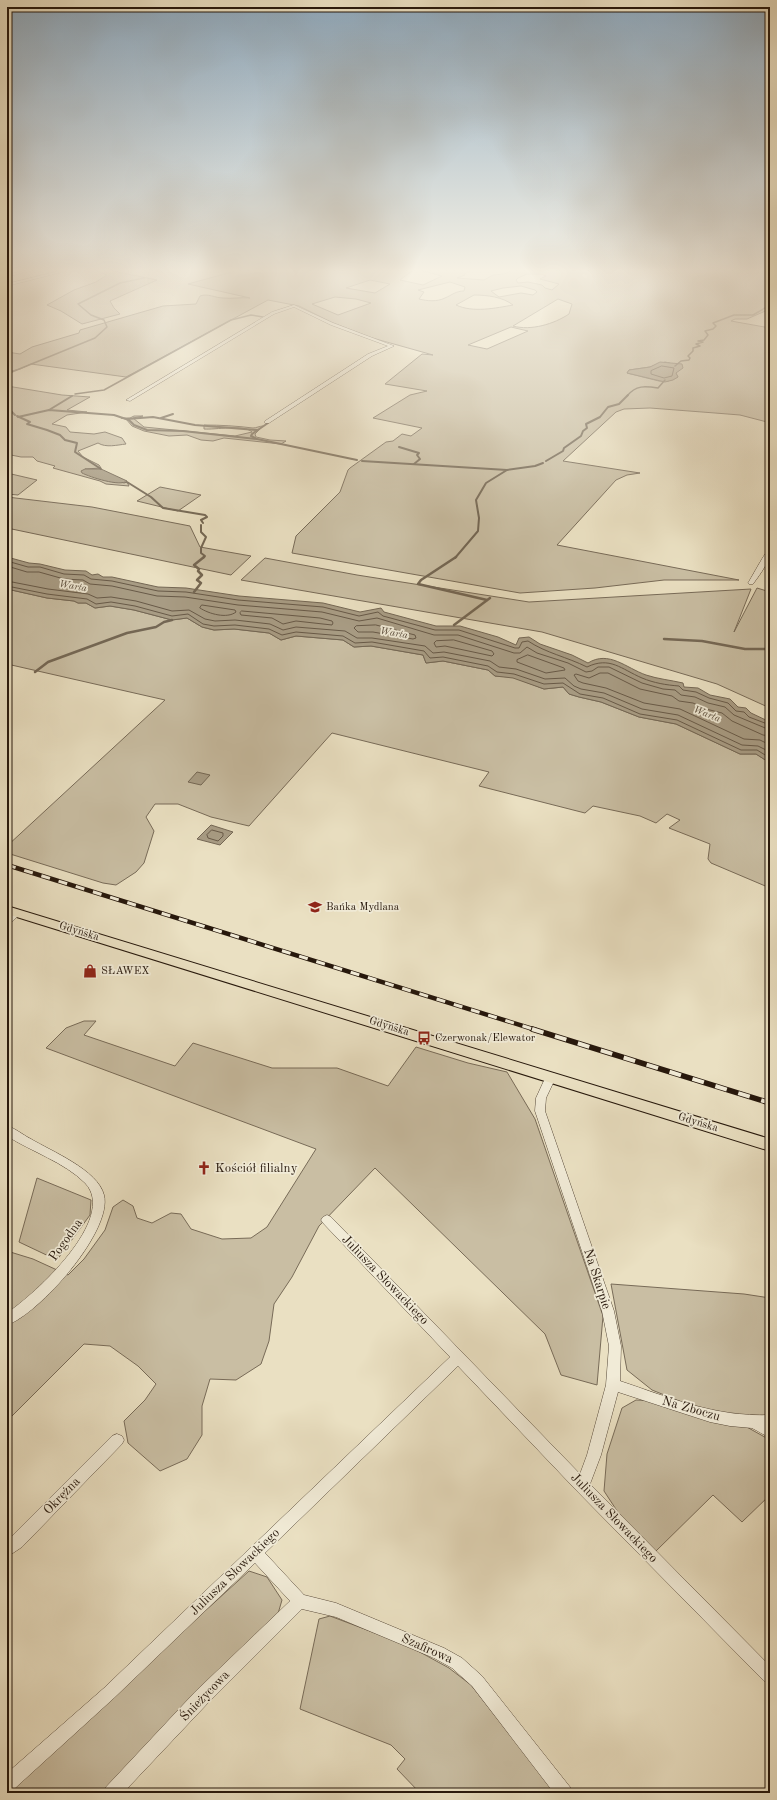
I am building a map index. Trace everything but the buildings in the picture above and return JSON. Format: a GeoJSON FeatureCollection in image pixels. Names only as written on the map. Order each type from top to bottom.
{"type":"FeatureCollection","features":[{"type":"Feature","properties":{"kind":"main road","name":"Gdyńska"},"geometry":{"type":"LineString","coordinates":[[10,915],[551,1077],[770,1145]]}},
{"type":"Feature","properties":{"kind":"street"},"geometry":{"type":"LineString","coordinates":[[128,400],[208,352]]}},
{"type":"Feature","properties":{"kind":"street"},"geometry":{"type":"LineString","coordinates":[[267,422],[370,355],[377,352]]}},
{"type":"Feature","properties":{"kind":"street"},"geometry":{"type":"LineString","coordinates":[[751,583],[762,568],[770,550]]}},
{"type":"Feature","properties":{"kind":"street","name":"Na Skarpie"},"geometry":{"type":"LineString","coordinates":[[551,1077],[541,1098],[540,1111],[611,1322],[615,1346],[613,1386],[594,1455],[582,1486]]}},
{"type":"Feature","properties":{"kind":"street","name":"Pogodna"},"geometry":{"type":"LineString","coordinates":[[7,1130],[68,1164],[92,1182],[98,1195],[100,1206],[98,1218],[89,1236],[71,1261],[29,1305],[7,1320]]}},
{"type":"Feature","properties":{"kind":"street","name":"Juliusza Słowackiego"},"geometry":{"type":"LineString","coordinates":[[327,1220],[582,1486],[770,1677]]}},
{"type":"Feature","properties":{"kind":"street","name":"Juliusza Słowackiego"},"geometry":{"type":"LineString","coordinates":[[7,1784],[109,1692],[459,1357]]}},
{"type":"Feature","properties":{"kind":"street","name":"Na Zboczu"},"geometry":{"type":"LineString","coordinates":[[613,1386],[713,1417],[756,1423],[770,1422]]}},
{"type":"Feature","properties":{"kind":"street"},"geometry":{"type":"LineString","coordinates":[[756,1423],[770,1432]]}},
{"type":"Feature","properties":{"kind":"street","name":"Okrężna"},"geometry":{"type":"LineString","coordinates":[[7,1550],[18,1542],[117,1440]]}},
{"type":"Feature","properties":{"kind":"street"},"geometry":{"type":"LineString","coordinates":[[255,1553],[300,1601]]}},
{"type":"Feature","properties":{"kind":"street","name":"Śnieżycowa"},"geometry":{"type":"LineString","coordinates":[[112,1793],[201,1698],[300,1601]]}},
{"type":"Feature","properties":{"kind":"street","name":"Szafirowa"},"geometry":{"type":"LineString","coordinates":[[300,1601],[336,1610],[439,1653],[458,1663],[477,1681],[564,1793]]}},
{"type":"Feature","properties":{"kind":"shaded area"},"geometry":{"type":"Polygon","coordinates":[[[7,352],[20,354],[23,352],[172,352],[126,377],[31,364],[20,369],[7,372],[7,352]]]}},
{"type":"Feature","properties":{"kind":"shaded area"},"geometry":{"type":"Polygon","coordinates":[[[422,352],[770,352],[770,428],[767,422],[740,415],[650,408],[624,409],[616,412],[563,461],[640,473],[627,475],[616,480],[557,545],[739,580],[664,580],[595,588],[520,593],[292,553],[296,536],[340,492],[350,468],[386,442],[393,441],[402,434],[411,436],[422,428],[373,418],[410,395],[427,391],[385,384],[422,354],[433,355],[422,352]],[[665,362],[650,367],[629,370],[627,373],[659,381],[668,381],[678,377],[670,363],[665,362]]]}},
{"type":"Feature","properties":{"kind":"shaded area"},"geometry":{"type":"Polygon","coordinates":[[[7,386],[62,395],[90,397],[67,410],[87,412],[67,415],[52,424],[66,427],[70,432],[94,434],[105,432],[122,438],[126,444],[108,446],[98,443],[78,451],[83,457],[99,465],[101,468],[85,469],[124,483],[127,482],[129,486],[106,484],[53,468],[55,466],[37,461],[33,457],[11,455],[7,449],[7,386]]]}},
{"type":"Feature","properties":{"kind":"shaded area"},"geometry":{"type":"Polygon","coordinates":[[[134,416],[143,416],[133,418],[144,427],[235,436],[252,432],[243,428],[204,429],[204,425],[253,428],[263,426],[255,434],[256,437],[286,441],[281,444],[224,438],[213,441],[201,440],[187,435],[169,436],[144,431],[132,426],[126,419],[121,418],[130,418],[134,416]]]}},
{"type":"Feature","properties":{"kind":"shaded area"},"geometry":{"type":"Polygon","coordinates":[[[7,473],[37,480],[18,495],[7,494],[7,473]]]}},
{"type":"Feature","properties":{"kind":"shaded area"},"geometry":{"type":"Polygon","coordinates":[[[160,487],[201,495],[178,511],[137,501],[160,487]]]}},
{"type":"Feature","properties":{"kind":"shaded area"},"geometry":{"type":"Polygon","coordinates":[[[7,497],[92,507],[190,526],[200,547],[251,556],[231,575],[7,528],[7,497]]]}},
{"type":"Feature","properties":{"kind":"shaded area"},"geometry":{"type":"Polygon","coordinates":[[[265,558],[357,575],[529,602],[751,589],[734,632],[757,588],[770,592],[770,708],[717,684],[542,632],[241,580],[265,558]]]}},
{"type":"Feature","properties":{"kind":"shaded area"},"geometry":{"type":"Polygon","coordinates":[[[7,589],[47,598],[86,603],[95,608],[110,606],[134,610],[172,620],[187,618],[202,627],[214,630],[234,629],[269,633],[281,640],[296,636],[343,640],[354,647],[371,646],[423,655],[426,663],[443,661],[488,670],[495,676],[513,677],[544,689],[563,687],[569,694],[601,702],[639,717],[676,724],[740,754],[756,754],[770,763],[770,888],[711,863],[708,859],[710,844],[669,828],[680,820],[667,814],[656,823],[640,816],[593,806],[585,813],[479,786],[489,772],[332,733],[249,826],[211,817],[178,804],[155,804],[146,817],[154,831],[144,863],[136,872],[116,885],[103,883],[7,853],[7,846],[165,700],[7,664],[7,589]]]}},
{"type":"Feature","properties":{"kind":"shaded area"},"geometry":{"type":"Polygon","coordinates":[[[84,1021],[96,1021],[84,1035],[175,1066],[193,1043],[272,1068],[337,1068],[388,1086],[416,1047],[468,1063],[507,1072],[535,1119],[603,1316],[597,1385],[561,1375],[545,1334],[375,1168],[319,1226],[292,1277],[274,1304],[269,1341],[261,1364],[236,1380],[210,1379],[202,1406],[202,1435],[187,1459],[160,1471],[128,1443],[124,1421],[145,1400],[156,1384],[138,1366],[110,1346],[84,1344],[7,1421],[7,1251],[33,1259],[68,1275],[84,1259],[105,1230],[113,1207],[123,1200],[133,1206],[137,1218],[152,1223],[171,1213],[181,1214],[191,1229],[222,1239],[251,1238],[267,1227],[316,1149],[46,1048],[66,1028],[84,1021]]]}},
{"type":"Feature","properties":{"kind":"shaded area"},"geometry":{"type":"Polygon","coordinates":[[[37,1178],[91,1200],[90,1215],[57,1260],[19,1242],[37,1178]]]}},
{"type":"Feature","properties":{"kind":"shaded area"},"geometry":{"type":"Polygon","coordinates":[[[611,1284],[744,1294],[770,1298],[770,1429],[699,1409],[652,1390],[627,1370],[611,1284]]]}},
{"type":"Feature","properties":{"kind":"shaded area"},"geometry":{"type":"Polygon","coordinates":[[[636,1400],[658,1401],[745,1426],[770,1440],[770,1495],[742,1522],[713,1495],[656,1551],[623,1520],[604,1491],[607,1454],[622,1408],[636,1400]]]}},
{"type":"Feature","properties":{"kind":"shaded area"},"geometry":{"type":"Polygon","coordinates":[[[249,1571],[267,1577],[282,1600],[277,1617],[197,1692],[102,1793],[7,1793],[7,1791],[249,1571]]]}},
{"type":"Feature","properties":{"kind":"shaded area"},"geometry":{"type":"Polygon","coordinates":[[[330,1616],[407,1645],[449,1668],[471,1685],[556,1793],[420,1793],[397,1769],[405,1759],[391,1745],[300,1709],[319,1619],[330,1616]]]}},
{"type":"Feature","properties":{"kind":"water"},"geometry":{"type":"Polygon","coordinates":[[[660,362],[682,364],[683,368],[676,373],[678,377],[665,382],[627,373],[629,370],[650,367],[660,362]]]}},
{"type":"Feature","properties":{"kind":"water"},"geometry":{"type":"Polygon","coordinates":[[[85,469],[101,469],[127,481],[118,483],[98,479],[82,473],[81,471],[85,469]]]}},
{"type":"Feature","properties":{"kind":"water","name":"Warta"},"geometry":{"type":"Polygon","coordinates":[[[7,557],[65,570],[86,571],[92,575],[98,574],[103,577],[112,577],[158,587],[186,588],[239,596],[323,603],[360,612],[381,608],[384,612],[436,626],[460,626],[498,637],[516,645],[519,638],[529,637],[540,644],[572,655],[588,663],[596,659],[610,659],[646,675],[683,683],[684,687],[698,688],[710,695],[730,699],[738,707],[746,708],[751,713],[770,722],[770,763],[756,754],[740,754],[676,724],[639,717],[601,702],[569,694],[563,687],[544,689],[513,678],[495,676],[488,670],[443,661],[426,663],[423,655],[371,646],[354,647],[343,640],[296,636],[281,640],[269,633],[234,629],[214,630],[202,627],[187,618],[172,620],[134,610],[110,606],[95,608],[86,603],[47,598],[7,589],[7,557]]]}},
{"type":"Feature","properties":{"kind":"water"},"geometry":{"type":"Polygon","coordinates":[[[197,772],[210,775],[201,785],[188,782],[197,772]]]}},
{"type":"Feature","properties":{"kind":"water"},"geometry":{"type":"Polygon","coordinates":[[[211,825],[233,832],[220,845],[197,839],[211,825]]]}},
{"type":"Feature","properties":{"kind":"waterway"},"geometry":{"type":"LineString","coordinates":[[7,374],[61,352]]}},
{"type":"Feature","properties":{"kind":"waterway"},"geometry":{"type":"LineString","coordinates":[[75,394],[104,390],[173,352]]}},
{"type":"Feature","properties":{"kind":"waterway"},"geometry":{"type":"LineString","coordinates":[[675,366],[681,361],[689,360],[690,358],[688,356],[692,352]]}},
{"type":"Feature","properties":{"kind":"waterway"},"geometry":{"type":"LineString","coordinates":[[627,396],[630,392],[637,388],[658,388],[665,380]]}},
{"type":"Feature","properties":{"kind":"waterway"},"geometry":{"type":"LineString","coordinates":[[49,410],[72,396]]}},
{"type":"Feature","properties":{"kind":"waterway"},"geometry":{"type":"LineString","coordinates":[[546,461],[563,451],[564,448],[581,436],[583,431],[587,428],[586,424],[600,417],[608,407],[619,404],[627,396]]}},
{"type":"Feature","properties":{"kind":"waterway"},"geometry":{"type":"LineString","coordinates":[[7,407],[15,415]]}},
{"type":"Feature","properties":{"kind":"waterway"},"geometry":{"type":"LineString","coordinates":[[19,417],[49,410]]}},
{"type":"Feature","properties":{"kind":"waterway"},"geometry":{"type":"LineString","coordinates":[[49,410],[114,415],[129,420],[134,425],[147,430],[183,431],[257,439],[357,460]]}},
{"type":"Feature","properties":{"kind":"waterway"},"geometry":{"type":"LineString","coordinates":[[161,418],[173,414]]}},
{"type":"Feature","properties":{"kind":"waterway"},"geometry":{"type":"LineString","coordinates":[[19,417],[30,422],[27,424],[47,430],[60,435],[65,440],[77,443],[75,452],[101,469]]}},
{"type":"Feature","properties":{"kind":"waterway"},"geometry":{"type":"LineString","coordinates":[[127,419],[153,417],[195,425],[257,430]]}},
{"type":"Feature","properties":{"kind":"waterway"},"geometry":{"type":"LineString","coordinates":[[255,438],[251,436],[252,434],[268,423]]}},
{"type":"Feature","properties":{"kind":"waterway"},"geometry":{"type":"LineString","coordinates":[[399,447],[419,453],[417,455],[420,459],[414,464]]}},
{"type":"Feature","properties":{"kind":"waterway"},"geometry":{"type":"LineString","coordinates":[[362,461],[507,470]]}},
{"type":"Feature","properties":{"kind":"waterway"},"geometry":{"type":"LineString","coordinates":[[507,470],[535,466],[543,463]]}},
{"type":"Feature","properties":{"kind":"waterway"},"geometry":{"type":"LineString","coordinates":[[456,557],[478,531],[479,518],[476,500],[486,483],[507,470]]}},
{"type":"Feature","properties":{"kind":"waterway"},"geometry":{"type":"LineString","coordinates":[[127,482],[151,497],[163,508],[205,515],[207,517],[201,520],[203,523]]}},
{"type":"Feature","properties":{"kind":"waterway"},"geometry":{"type":"LineString","coordinates":[[201,525],[201,532],[206,537],[201,548],[201,553],[205,556],[204,557]]}},
{"type":"Feature","properties":{"kind":"waterway"},"geometry":{"type":"LineString","coordinates":[[194,592],[201,583],[197,580],[202,575],[198,571],[199,569],[194,565],[204,557]]}},
{"type":"Feature","properties":{"kind":"waterway"},"geometry":{"type":"LineString","coordinates":[[456,557],[421,580],[418,584],[487,600]]}},
{"type":"Feature","properties":{"kind":"waterway"},"geometry":{"type":"LineString","coordinates":[[454,625],[490,598]]}},
{"type":"Feature","properties":{"kind":"waterway"},"geometry":{"type":"LineString","coordinates":[[35,672],[48,662],[127,633],[156,627],[164,622],[172,620]]}},
{"type":"Feature","properties":{"kind":"waterway"},"geometry":{"type":"LineString","coordinates":[[664,639],[702,641],[745,649],[770,649]]}},
{"type":"Feature","properties":{"kind":"railway"},"geometry":{"type":"LineString","coordinates":[[7,865],[536,1030]]}},
{"type":"Feature","properties":{"kind":"railway"},"geometry":{"type":"LineString","coordinates":[[532,1029],[770,1103]]}},
{"type":"Feature","properties":{"kind":"place","name":"Bańka Mydlana"},"geometry":{"type":"Point","coordinates":[315,907]}},
{"type":"Feature","properties":{"kind":"place","name":"SŁAWEX"},"geometry":{"type":"Point","coordinates":[90,971]}},
{"type":"Feature","properties":{"kind":"place","name":"Czerwonak/Elewator"},"geometry":{"type":"Point","coordinates":[424,1038]}},
{"type":"Feature","properties":{"kind":"place","name":"Kościół filialny"},"geometry":{"type":"Point","coordinates":[204,1168]}}]}
